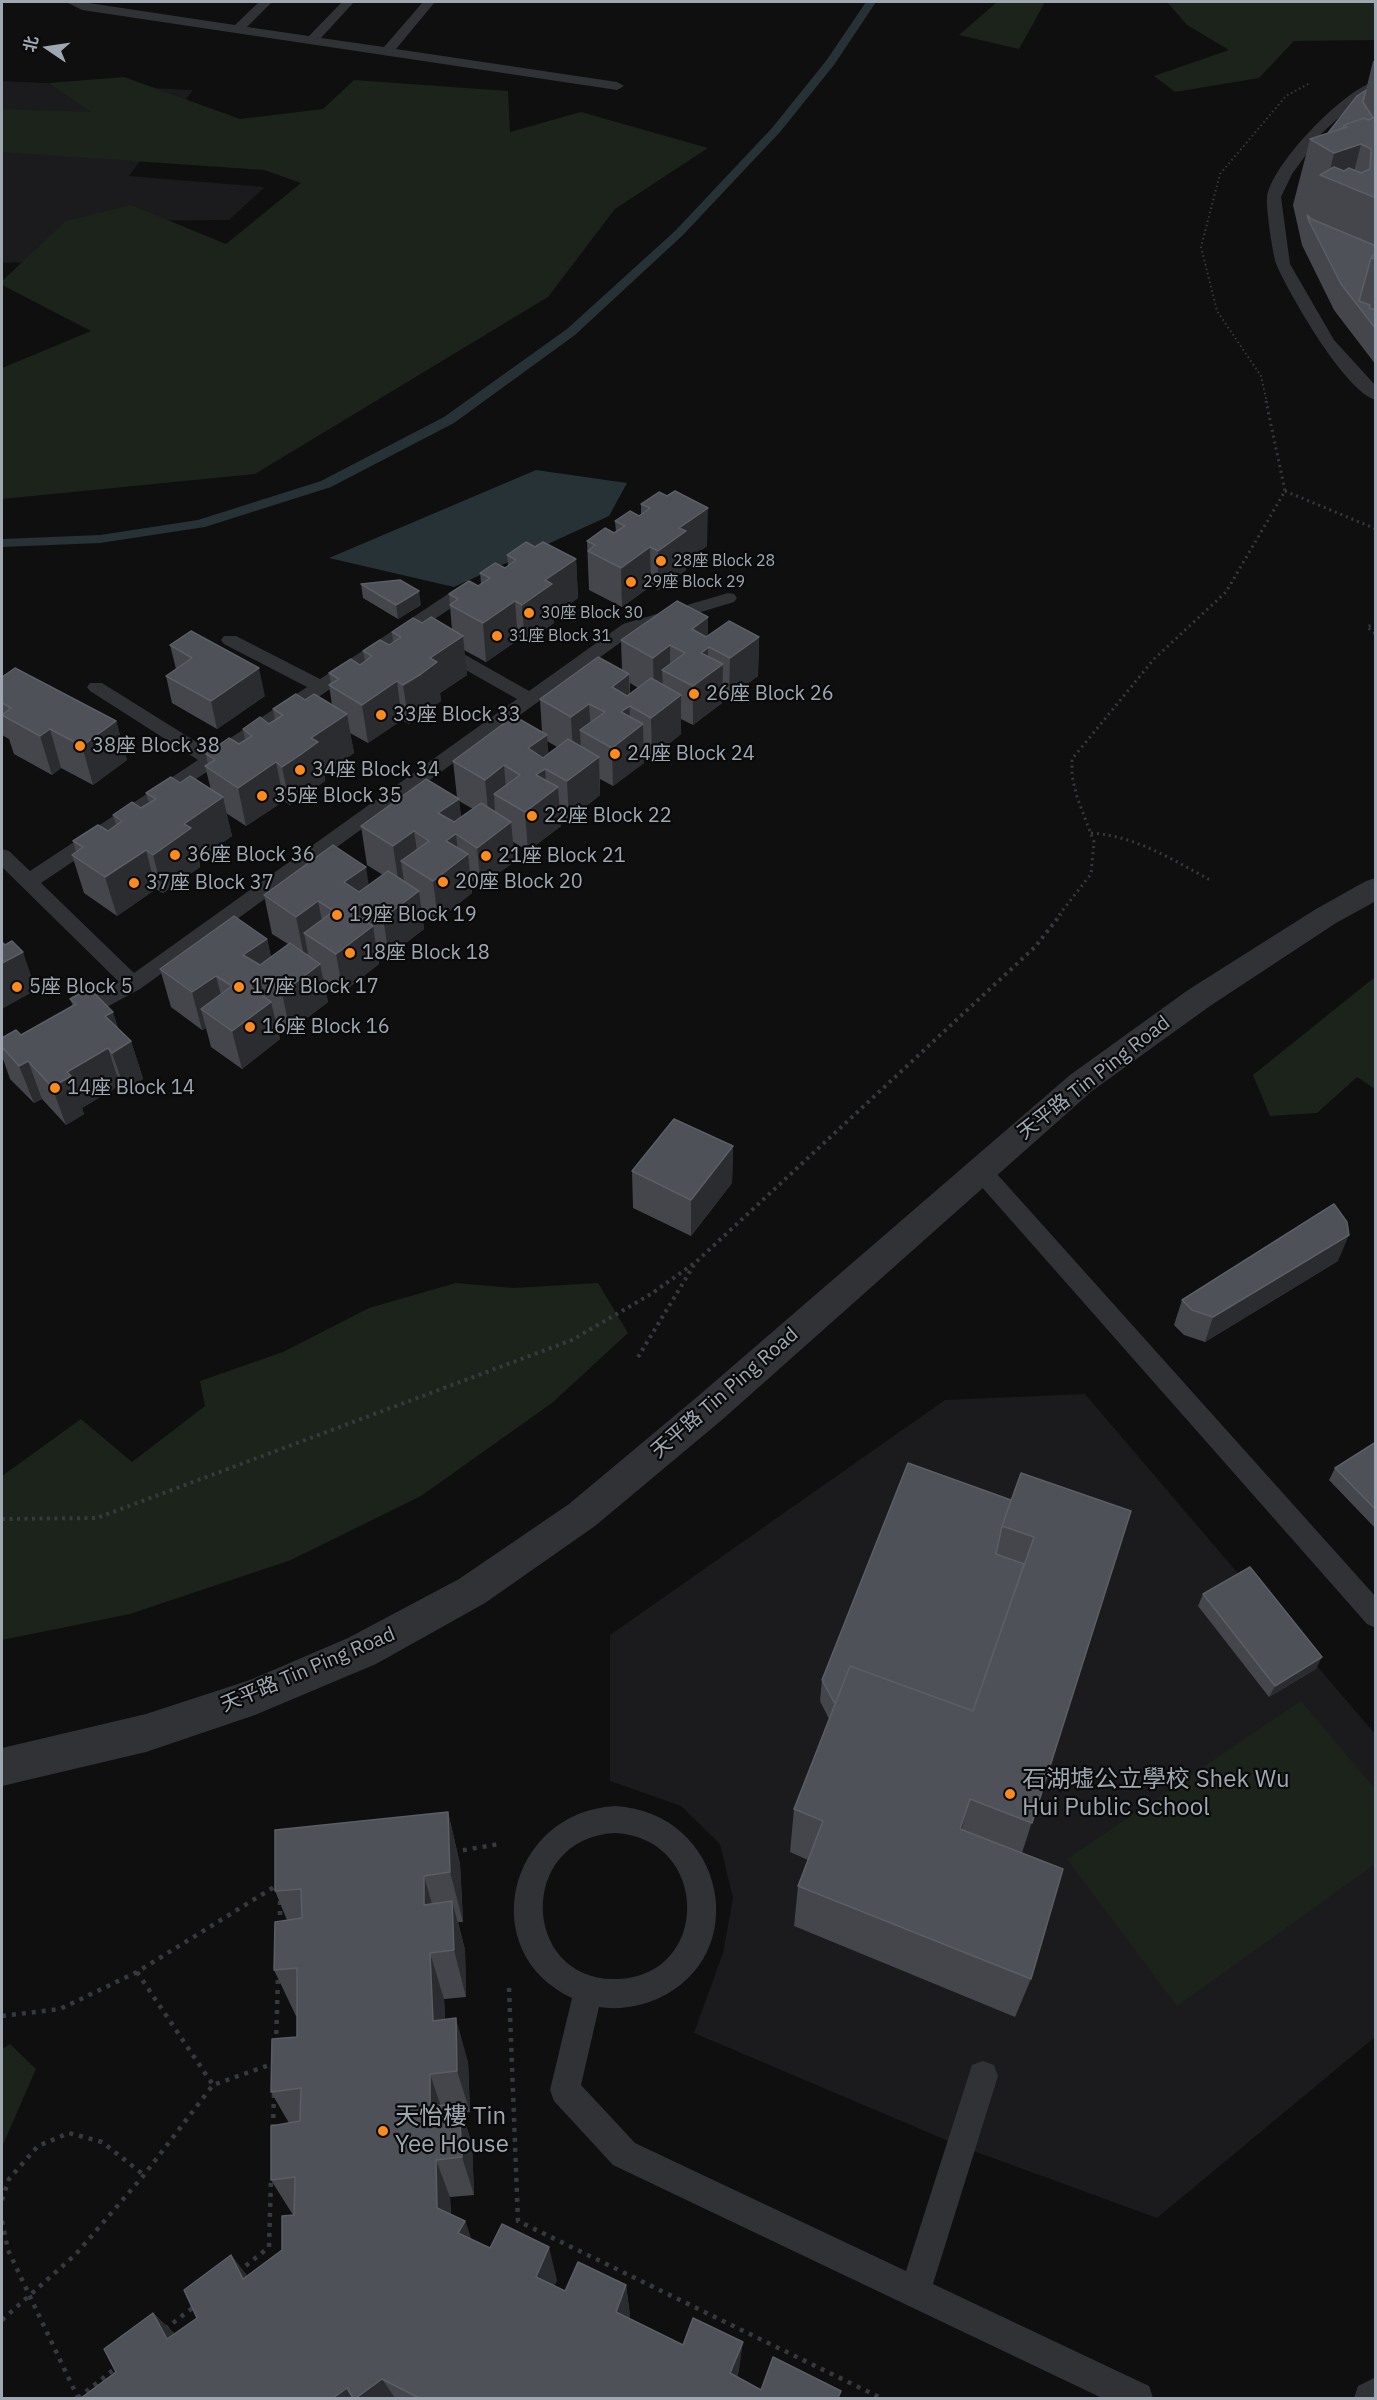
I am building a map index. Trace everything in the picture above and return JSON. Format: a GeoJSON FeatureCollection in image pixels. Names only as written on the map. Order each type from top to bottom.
{"type":"FeatureCollection","features":[{"type":"Feature","properties":{"kind":"street","name":"天平路 Tin Ping Road"},"geometry":{"type":"LineString","coordinates":[[2,1767],[146,1733],[255,1697],[362,1651],[472,1591],[582,1515],[710,1408],[1081,1083],[1199,998],[1326,916],[1376,888]]}},
{"type":"Feature","properties":{"kind":"lane"},"geometry":{"type":"LineString","coordinates":[[72,2],[82,6],[237,30],[617,86]]}},
{"type":"Feature","properties":{"kind":"lane"},"geometry":{"type":"LineString","coordinates":[[237,30],[266,2]]}},
{"type":"Feature","properties":{"kind":"lane"},"geometry":{"type":"LineString","coordinates":[[311,41],[348,2]]}},
{"type":"Feature","properties":{"kind":"lane"},"geometry":{"type":"LineString","coordinates":[[387,52],[429,2]]}},
{"type":"Feature","properties":{"kind":"lane"},"geometry":{"type":"LineString","coordinates":[[1376,85],[1353,97],[1317,130],[1285,174],[1274,197],[1283,264],[1327,342],[1358,379],[1376,395]]}},
{"type":"Feature","properties":{"kind":"lane"},"geometry":{"type":"LineString","coordinates":[[28,882],[464,592]]}},
{"type":"Feature","properties":{"kind":"lane"},"geometry":{"type":"LineString","coordinates":[[62,1023],[133,984],[629,628],[728,598]]}},
{"type":"Feature","properties":{"kind":"lane"},"geometry":{"type":"LineString","coordinates":[[408,629],[530,699]]}},
{"type":"Feature","properties":{"kind":"lane"},"geometry":{"type":"LineString","coordinates":[[230,640],[321,687]]}},
{"type":"Feature","properties":{"kind":"lane"},"geometry":{"type":"LineString","coordinates":[[96,687],[211,760]]}},
{"type":"Feature","properties":{"kind":"lane"},"geometry":{"type":"LineString","coordinates":[[2,856],[133,984]]}},
{"type":"Feature","properties":{"kind":"lane"},"geometry":{"type":"LineString","coordinates":[[980,1170],[1376,1616]]}},
{"type":"Feature","properties":{"kind":"lane"},"geometry":{"type":"LineString","coordinates":[[604,1820],[633,1821],[659,1830],[681,1847],[696,1869],[702,1896],[700,1925],[689,1952],[670,1974],[645,1989],[616,1994],[588,1991],[560,1977],[541,1956],[529,1928],[527,1899],[535,1869],[553,1846],[576,1828],[604,1820]]}},
{"type":"Feature","properties":{"kind":"lane"},"geometry":{"type":"LineString","coordinates":[[588,1991],[565,2090],[624,2154],[1137,2398]]}},
{"type":"Feature","properties":{"kind":"lane"},"geometry":{"type":"LineString","coordinates":[[915,2292],[983,2076]]}},
{"type":"Feature","properties":{"kind":"lane"},"geometry":{"type":"LineString","coordinates":[[1370,2398],[1376,2393]]}},
{"type":"Feature","properties":{"kind":"path"},"geometry":{"type":"LineString","coordinates":[[2,1519],[97,1518],[572,1340],[651,1294],[696,1262],[1035,946],[1091,874],[1094,842],[1077,797],[1072,776],[1072,759],[1154,658],[1226,592],[1285,491],[1261,376],[1217,311],[1201,247],[1220,174],[1286,96],[1316,81]]}},
{"type":"Feature","properties":{"kind":"path"},"geometry":{"type":"LineString","coordinates":[[1285,491],[1376,529]]}},
{"type":"Feature","properties":{"kind":"path"},"geometry":{"type":"LineString","coordinates":[[1376,623],[1367,627],[1376,634]]}},
{"type":"Feature","properties":{"kind":"path"},"geometry":{"type":"LineString","coordinates":[[1091,833],[1109,833],[1133,840],[1212,880]]}},
{"type":"Feature","properties":{"kind":"path"},"geometry":{"type":"LineString","coordinates":[[638,1357],[696,1262]]}},
{"type":"Feature","properties":{"kind":"path"},"geometry":{"type":"LineString","coordinates":[[445,1854],[503,1844],[504,1856]]}},
{"type":"Feature","properties":{"kind":"path"},"geometry":{"type":"LineString","coordinates":[[2,2016],[60,2009],[137,1972],[281,1882],[280,1928]]}},
{"type":"Feature","properties":{"kind":"path"},"geometry":{"type":"LineString","coordinates":[[137,1972],[213,2085]]}},
{"type":"Feature","properties":{"kind":"path"},"geometry":{"type":"LineString","coordinates":[[275,2074],[278,1972]]}},
{"type":"Feature","properties":{"kind":"path"},"geometry":{"type":"LineString","coordinates":[[509,1985],[518,2221],[881,2398]]}},
{"type":"Feature","properties":{"kind":"path"},"geometry":{"type":"LineString","coordinates":[[2,2320],[76,2254],[144,2175],[213,2085],[275,2062]]}},
{"type":"Feature","properties":{"kind":"path"},"geometry":{"type":"LineString","coordinates":[[273,2132],[274,2086]]}},
{"type":"Feature","properties":{"kind":"path"},"geometry":{"type":"LineString","coordinates":[[2,2200],[9,2179],[38,2146],[69,2133],[102,2142],[144,2175]]}},
{"type":"Feature","properties":{"kind":"path"},"geometry":{"type":"LineString","coordinates":[[233,2276],[269,2247],[272,2166]]}},
{"type":"Feature","properties":{"kind":"path"},"geometry":{"type":"LineString","coordinates":[[2,2221],[8,2250],[78,2398],[123,2362]]}},
{"type":"Feature","properties":{"kind":"path"},"geometry":{"type":"LineString","coordinates":[[160,2334],[196,2305]]}},
{"type":"Feature","properties":{"kind":"shaded area"},"geometry":{"type":"Polygon","coordinates":[[[997,2],[1045,2],[1019,49],[959,35],[997,2]]]}},
{"type":"Feature","properties":{"kind":"shaded area"},"geometry":{"type":"Polygon","coordinates":[[[1167,2],[1375,2],[1375,40],[1294,41],[1259,78],[1175,92],[1154,76],[1229,50],[1187,25],[1167,2]]]}},
{"type":"Feature","properties":{"kind":"shaded area"},"geometry":{"type":"Polygon","coordinates":[[[124,77],[240,119],[323,109],[354,80],[508,91],[510,132],[581,112],[708,148],[615,209],[548,297],[255,474],[2,499],[2,368],[91,331],[2,285],[2,281],[66,221],[131,205],[226,244],[301,183],[264,170],[2,152],[2,109],[91,112],[49,83],[124,77]]]}},
{"type":"Feature","properties":{"kind":"shaded area"},"geometry":{"type":"Polygon","coordinates":[[[2,81],[193,90],[129,176],[265,187],[229,220],[103,221],[55,261],[2,263],[2,81]]]}},
{"type":"Feature","properties":{"kind":"shaded area"},"geometry":{"type":"Polygon","coordinates":[[[536,470],[627,483],[609,516],[454,587],[329,558],[536,470]]]}},
{"type":"Feature","properties":{"kind":"shaded area"},"geometry":{"type":"Polygon","coordinates":[[[1375,977],[1375,1089],[1357,1077],[1317,1113],[1270,1116],[1253,1075],[1375,977]]]}},
{"type":"Feature","properties":{"kind":"shaded area"},"geometry":{"type":"Polygon","coordinates":[[[456,1283],[513,1288],[598,1283],[628,1333],[552,1403],[421,1496],[291,1560],[130,1614],[2,1640],[2,1476],[81,1419],[132,1462],[205,1406],[200,1381],[283,1352],[369,1308],[456,1283]]]}},
{"type":"Feature","properties":{"kind":"shaded area","name":"石湖墟公立學校 Shek Wu Hui Public School"},"geometry":{"type":"Polygon","coordinates":[[[1085,1394],[1375,1734],[1375,2037],[1157,2218],[960,2146],[694,2033],[723,1953],[733,1898],[720,1844],[681,1806],[610,1781],[610,1635],[945,1400],[1085,1394]]]}},
{"type":"Feature","properties":{"kind":"shaded area"},"geometry":{"type":"Polygon","coordinates":[[[1301,1701],[1375,1789],[1375,1864],[1177,2006],[1067,1859],[1301,1701]]]}},
{"type":"Feature","properties":{"kind":"shaded area"},"geometry":{"type":"Polygon","coordinates":[[[10,2044],[36,2069],[2,2147],[2,2049],[10,2044]]]}},
{"type":"Feature","properties":{"kind":"building"},"geometry":{"type":"Polygon","coordinates":[[[1366,90],[1363,102],[1373,118],[1368,120],[1364,118],[1328,133],[1357,96],[1366,90]]]}},
{"type":"Feature","properties":{"kind":"building"},"geometry":{"type":"Polygon","coordinates":[[[1376,117],[1376,198],[1320,175],[1334,167],[1344,171],[1349,168],[1361,173],[1370,169],[1371,149],[1361,144],[1334,153],[1310,139],[1347,127],[1344,125],[1364,118],[1368,120],[1376,117]]]}},
{"type":"Feature","properties":{"kind":"building"},"geometry":{"type":"Polygon","coordinates":[[[1307,215],[1309,218],[1376,246],[1359,301],[1376,310],[1376,329],[1341,284],[1307,215]]]}},
{"type":"Feature","properties":{"kind":"building"},"geometry":{"type":"Polygon","coordinates":[[[675,491],[708,508],[679,528],[686,531],[658,551],[650,547],[621,568],[588,551],[595,545],[587,541],[605,528],[614,533],[625,526],[615,521],[630,511],[639,516],[650,508],[641,504],[659,492],[667,496],[675,491]]]}},
{"type":"Feature","properties":{"kind":"building"},"geometry":{"type":"Polygon","coordinates":[[[526,542],[535,547],[543,542],[576,559],[545,580],[552,584],[522,605],[515,601],[483,623],[450,605],[458,599],[449,594],[469,581],[478,586],[490,578],[480,573],[495,563],[505,568],[516,560],[507,555],[526,542]]]}},
{"type":"Feature","properties":{"kind":"building"},"geometry":{"type":"Polygon","coordinates":[[[400,580],[419,591],[396,605],[361,584],[400,580]]]}},
{"type":"Feature","properties":{"kind":"building"},"geometry":{"type":"Polygon","coordinates":[[[677,601],[708,617],[692,629],[706,637],[729,621],[759,637],[730,658],[709,647],[701,653],[723,664],[693,686],[662,670],[685,653],[670,645],[653,658],[621,640],[677,601]]]}},
{"type":"Feature","properties":{"kind":"building"},"geometry":{"type":"Polygon","coordinates":[[[431,617],[463,636],[430,658],[437,662],[421,674],[403,685],[397,681],[362,705],[329,685],[339,679],[329,673],[351,659],[360,665],[372,656],[363,651],[380,640],[389,645],[401,637],[392,632],[413,618],[422,623],[431,617]]]}},
{"type":"Feature","properties":{"kind":"building"},"geometry":{"type":"Polygon","coordinates":[[[191,631],[259,668],[211,701],[166,676],[192,658],[170,645],[191,631]]]}},
{"type":"Feature","properties":{"kind":"building"},"geometry":{"type":"Polygon","coordinates":[[[598,657],[629,674],[612,687],[627,696],[651,678],[681,695],[651,718],[630,706],[621,712],[643,724],[612,748],[580,730],[605,712],[589,704],[571,717],[540,699],[598,657]]]}},
{"type":"Feature","properties":{"kind":"building"},"geometry":{"type":"Polygon","coordinates":[[[15,668],[116,721],[82,746],[50,729],[40,736],[2,715],[11,708],[2,703],[2,677],[15,668]]]}},
{"type":"Feature","properties":{"kind":"building"},"geometry":{"type":"Polygon","coordinates":[[[296,694],[305,700],[314,694],[347,714],[311,738],[318,742],[300,755],[282,767],[276,762],[238,788],[205,766],[215,760],[206,754],[229,738],[239,744],[252,736],[243,729],[260,717],[269,724],[283,715],[273,709],[296,694]]]}},
{"type":"Feature","properties":{"kind":"building"},"geometry":{"type":"Polygon","coordinates":[[[514,716],[547,735],[528,748],[543,758],[568,739],[599,757],[567,781],[545,769],[540,772],[536,775],[558,787],[525,812],[494,794],[520,775],[504,765],[485,780],[453,761],[514,716]]]}},
{"type":"Feature","properties":{"kind":"building"},"geometry":{"type":"Polygon","coordinates":[[[190,776],[223,797],[184,824],[191,828],[153,855],[146,850],[105,877],[72,855],[83,847],[73,841],[98,825],[108,831],[122,821],[113,815],[132,802],[141,808],[156,799],[146,793],[171,777],[180,783],[190,776]]]}},
{"type":"Feature","properties":{"kind":"building"},"geometry":{"type":"Polygon","coordinates":[[[426,779],[459,799],[438,813],[454,822],[481,803],[511,822],[477,848],[456,834],[446,841],[468,854],[433,881],[401,861],[429,841],[414,831],[393,846],[361,826],[426,779]]]}},
{"type":"Feature","properties":{"kind":"building"},"geometry":{"type":"Polygon","coordinates":[[[333,845],[366,867],[344,882],[359,892],[388,871],[419,891],[383,918],[361,904],[356,907],[351,911],[373,926],[336,954],[304,933],[334,911],[318,901],[296,917],[264,895],[333,845]]]}},
{"type":"Feature","properties":{"kind":"building"},"geometry":{"type":"Polygon","coordinates":[[[234,916],[267,939],[243,955],[260,965],[290,943],[320,964],[282,993],[260,978],[250,986],[271,1002],[232,1031],[201,1009],[232,986],[216,976],[192,992],[160,969],[234,916]]]}},
{"type":"Feature","properties":{"kind":"building"},"geometry":{"type":"Polygon","coordinates":[[[12,941],[23,952],[2,963],[2,942],[5,945],[12,941]]]}},
{"type":"Feature","properties":{"kind":"building"},"geometry":{"type":"Polygon","coordinates":[[[89,988],[113,1012],[105,1016],[131,1041],[112,1053],[108,1048],[67,1072],[71,1076],[52,1087],[28,1061],[19,1066],[2,1047],[2,1038],[16,1030],[21,1035],[76,1004],[70,999],[89,988]]]}},
{"type":"Feature","properties":{"kind":"building"},"geometry":{"type":"Polygon","coordinates":[[[674,1119],[733,1146],[691,1200],[632,1171],[674,1119]]]}},
{"type":"Feature","properties":{"kind":"building"},"geometry":{"type":"Polygon","coordinates":[[[1334,1204],[1347,1222],[1349,1235],[1213,1317],[1192,1310],[1182,1300],[1334,1204]]]}},
{"type":"Feature","properties":{"kind":"building"},"geometry":{"type":"Polygon","coordinates":[[[1376,1442],[1376,1510],[1335,1468],[1376,1442]]]}},
{"type":"Feature","properties":{"kind":"building"},"geometry":{"type":"Polygon","coordinates":[[[908,1463],[1011,1500],[996,1554],[1024,1564],[973,1711],[850,1666],[835,1704],[822,1680],[908,1463]]]}},
{"type":"Feature","properties":{"kind":"building"},"geometry":{"type":"Polygon","coordinates":[[[1021,1473],[1131,1511],[1032,1823],[970,1799],[960,1829],[1063,1869],[1031,1979],[798,1886],[823,1821],[794,1809],[850,1666],[973,1711],[1034,1537],[1002,1526],[1021,1473]]]}},
{"type":"Feature","properties":{"kind":"building"},"geometry":{"type":"Polygon","coordinates":[[[1250,1567],[1322,1657],[1275,1686],[1203,1594],[1250,1567]]]}},
{"type":"Feature","properties":{"kind":"building","name":"天怡樓 Tin Yee House"},"geometry":{"type":"Polygon","coordinates":[[[448,1812],[450,1872],[424,1876],[424,1905],[452,1901],[454,1950],[430,1953],[433,2021],[456,2018],[457,2071],[430,2074],[430,2106],[459,2104],[462,2157],[436,2160],[437,2208],[465,2221],[458,2233],[490,2248],[502,2224],[549,2247],[536,2277],[565,2291],[578,2262],[626,2285],[616,2312],[683,2345],[693,2318],[743,2342],[730,2373],[761,2390],[773,2357],[841,2391],[838,2398],[419,2398],[382,2379],[356,2398],[353,2398],[347,2388],[333,2398],[81,2398],[116,2372],[104,2349],[153,2313],[167,2339],[197,2318],[184,2290],[231,2255],[243,2279],[282,2250],[282,2216],[294,2215],[295,2177],[271,2180],[271,2126],[300,2121],[301,2088],[271,2092],[272,2039],[297,2037],[297,1968],[274,1970],[275,1922],[302,1918],[301,1889],[275,1891],[275,1830],[448,1812]]]}},
{"type":"Feature","properties":{"kind":"waterway"},"geometry":{"type":"LineString","coordinates":[[2,543],[100,539],[200,524],[326,484],[449,420],[571,332],[679,233],[776,130],[830,63],[871,2]]}},
{"type":"Feature","properties":{"kind":"place","name":"28座 Block 28"},"geometry":{"type":"Point","coordinates":[661,561]}},
{"type":"Feature","properties":{"kind":"place","name":"29座 Block 29"},"geometry":{"type":"Point","coordinates":[631,582]}},
{"type":"Feature","properties":{"kind":"place","name":"30座 Block 30"},"geometry":{"type":"Point","coordinates":[529,613]}},
{"type":"Feature","properties":{"kind":"place","name":"31座 Block 31"},"geometry":{"type":"Point","coordinates":[497,636]}},
{"type":"Feature","properties":{"kind":"place","name":"26座 Block 26"},"geometry":{"type":"Point","coordinates":[694,694]}},
{"type":"Feature","properties":{"kind":"place","name":"33座 Block 33"},"geometry":{"type":"Point","coordinates":[381,715]}},
{"type":"Feature","properties":{"kind":"place","name":"38座 Block 38"},"geometry":{"type":"Point","coordinates":[80,746]}},
{"type":"Feature","properties":{"kind":"place","name":"24座 Block 24"},"geometry":{"type":"Point","coordinates":[615,754]}},
{"type":"Feature","properties":{"kind":"place","name":"34座 Block 34"},"geometry":{"type":"Point","coordinates":[300,770]}},
{"type":"Feature","properties":{"kind":"place","name":"35座 Block 35"},"geometry":{"type":"Point","coordinates":[262,796]}},
{"type":"Feature","properties":{"kind":"place","name":"22座 Block 22"},"geometry":{"type":"Point","coordinates":[532,816]}},
{"type":"Feature","properties":{"kind":"place","name":"36座 Block 36"},"geometry":{"type":"Point","coordinates":[175,855]}},
{"type":"Feature","properties":{"kind":"place","name":"21座 Block 21"},"geometry":{"type":"Point","coordinates":[486,856]}},
{"type":"Feature","properties":{"kind":"place","name":"20座 Block 20"},"geometry":{"type":"Point","coordinates":[443,882]}},
{"type":"Feature","properties":{"kind":"place","name":"37座 Block 37"},"geometry":{"type":"Point","coordinates":[134,883]}},
{"type":"Feature","properties":{"kind":"place","name":"19座 Block 19"},"geometry":{"type":"Point","coordinates":[337,915]}},
{"type":"Feature","properties":{"kind":"place","name":"18座 Block 18"},"geometry":{"type":"Point","coordinates":[350,953]}},
{"type":"Feature","properties":{"kind":"place","name":"5座 Block 5"},"geometry":{"type":"Point","coordinates":[17,987]}},
{"type":"Feature","properties":{"kind":"place","name":"17座 Block 17"},"geometry":{"type":"Point","coordinates":[239,987]}},
{"type":"Feature","properties":{"kind":"place","name":"16座 Block 16"},"geometry":{"type":"Point","coordinates":[250,1027]}},
{"type":"Feature","properties":{"kind":"place","name":"14座 Block 14"},"geometry":{"type":"Point","coordinates":[55,1088]}},
{"type":"Feature","properties":{"kind":"place","name":"石湖墟公立學校 Shek Wu Hui Public School"},"geometry":{"type":"Point","coordinates":[1010,1794]}},
{"type":"Feature","properties":{"kind":"place","name":"天怡樓 Tin Yee House"},"geometry":{"type":"Point","coordinates":[383,2131]}}]}
